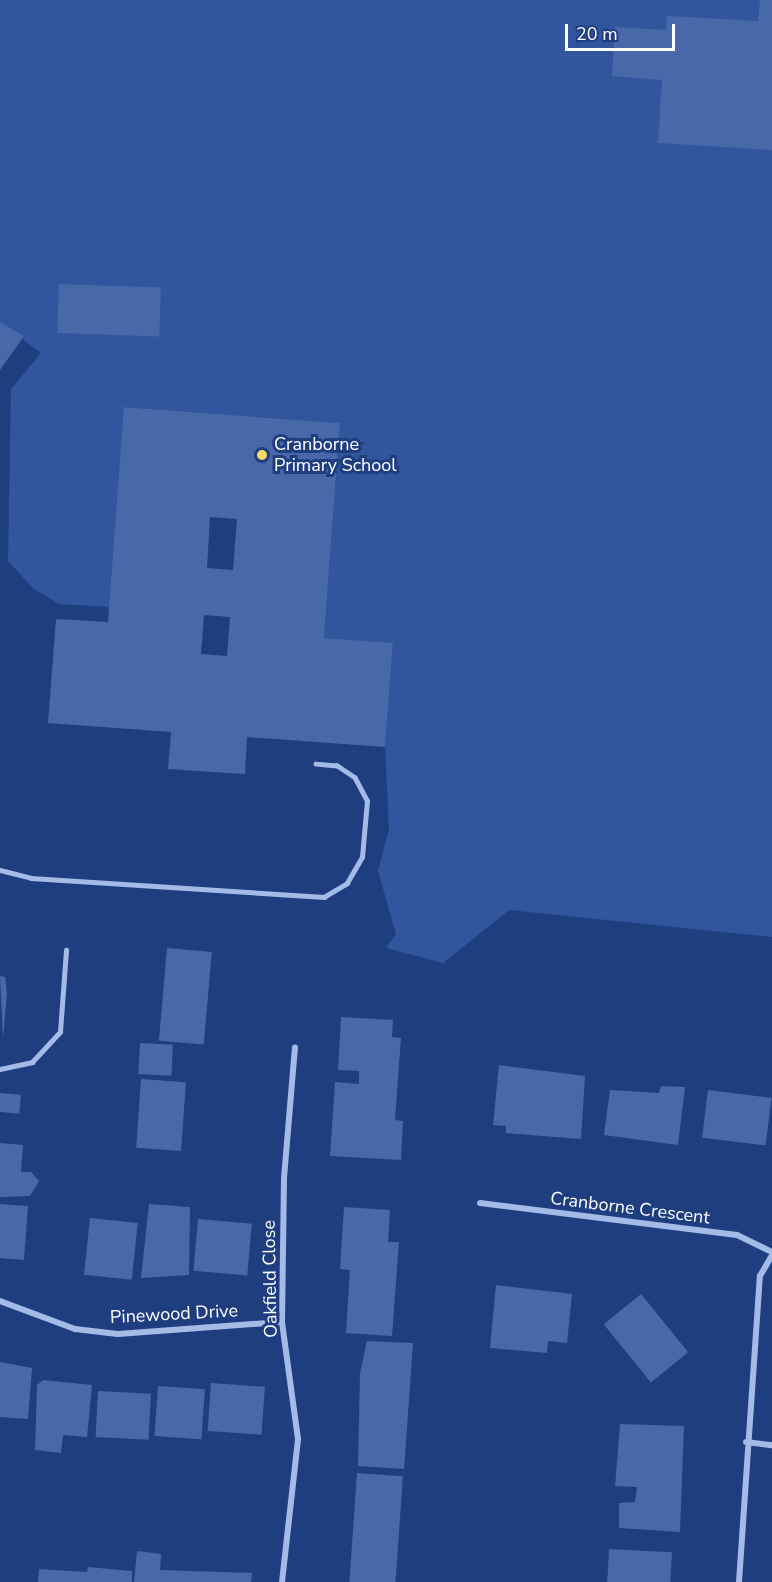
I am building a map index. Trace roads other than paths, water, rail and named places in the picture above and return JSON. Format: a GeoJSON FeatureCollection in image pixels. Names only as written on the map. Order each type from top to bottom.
{"type":"FeatureCollection","features":[{"type":"Feature","properties":{"kind":"street","name":"Oakfield Close"},"geometry":{"type":"LineString","coordinates":[[282,1582],[298,1439],[282,1322],[284,1178],[295,1047]]}},
{"type":"Feature","properties":{"kind":"street","name":"Cranborne Crescent"},"geometry":{"type":"LineString","coordinates":[[480,1203],[736,1235],[772,1253],[760,1276],[746,1442],[740,1582]]}},
{"type":"Feature","properties":{"kind":"street","name":"Pinewood Drive"},"geometry":{"type":"LineString","coordinates":[[0,1301],[75,1329],[118,1334],[282,1322]]}},
{"type":"Feature","properties":{"kind":"street"},"geometry":{"type":"LineString","coordinates":[[746,1442],[772,1444]]}},
{"type":"Feature","properties":{"kind":"lane"},"geometry":{"type":"LineString","coordinates":[[0,870],[31,878],[324,897],[347,883],[362,857],[368,801],[355,778],[337,766],[316,764]]}},
{"type":"Feature","properties":{"kind":"lane"},"geometry":{"type":"LineString","coordinates":[[0,1069],[32,1062],[60,1032],[66,950]]}},
{"type":"Feature","properties":{"kind":"place","name":"Cranborne Primary School"},"geometry":{"type":"Point","coordinates":[262,455]}}]}
